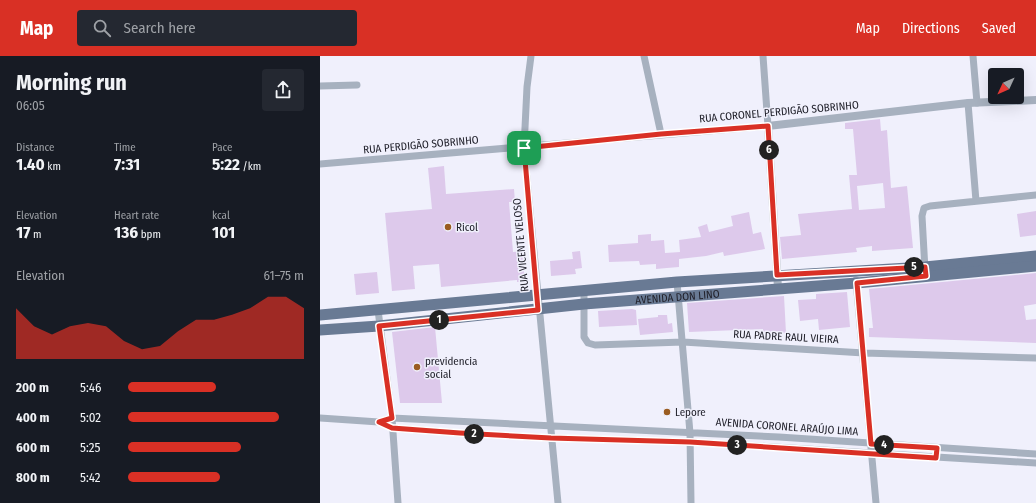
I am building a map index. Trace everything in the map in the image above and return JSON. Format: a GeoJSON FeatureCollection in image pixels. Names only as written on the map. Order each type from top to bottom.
{"type":"FeatureCollection","features":[{"type":"Feature","properties":{"kind":"main road","name":"AVENIDA DON LINO"},"geometry":{"type":"LineString","coordinates":[[320,330],[379,326],[584,304],[857,283],[925,271],[1036,256]]}},
{"type":"Feature","properties":{"kind":"main road","name":"AVENIDA DON LINO"},"geometry":{"type":"LineString","coordinates":[[320,315],[677,282],[777,275],[855,271],[925,271],[1036,266]]}},
{"type":"Feature","properties":{"kind":"main road"},"geometry":{"type":"LineString","coordinates":[[454,303],[456,318]]}},
{"type":"Feature","properties":{"kind":"street","name":"RUA VICENTE VELOSO"},"geometry":{"type":"LineString","coordinates":[[531,56],[527,87],[524,148],[538,310],[558,503]]}},
{"type":"Feature","properties":{"kind":"street"},"geometry":{"type":"LineString","coordinates":[[644,56],[661,134]]}},
{"type":"Feature","properties":{"kind":"street"},"geometry":{"type":"LineString","coordinates":[[763,56],[778,288]]}},
{"type":"Feature","properties":{"kind":"street"},"geometry":{"type":"LineString","coordinates":[[973,56],[977,103]]}},
{"type":"Feature","properties":{"kind":"street"},"geometry":{"type":"LineString","coordinates":[[320,86],[357,84]]}},
{"type":"Feature","properties":{"kind":"street","name":"RUA CORONEL PERDIGÃO SOBRINHO"},"geometry":{"type":"LineString","coordinates":[[524,148],[661,134],[768,126],[968,103],[1036,100]]}},
{"type":"Feature","properties":{"kind":"street"},"geometry":{"type":"LineString","coordinates":[[968,103],[976,201]]}},
{"type":"Feature","properties":{"kind":"street","name":"RUA PERDIGÃO SOBRINHO"},"geometry":{"type":"LineString","coordinates":[[320,164],[524,148]]}},
{"type":"Feature","properties":{"kind":"street"},"geometry":{"type":"LineString","coordinates":[[925,271],[922,216],[924,208],[930,206],[1036,195]]}},
{"type":"Feature","properties":{"kind":"street"},"geometry":{"type":"LineString","coordinates":[[855,271],[864,353],[876,503]]}},
{"type":"Feature","properties":{"kind":"street"},"geometry":{"type":"LineString","coordinates":[[677,282],[690,433],[691,503]]}},
{"type":"Feature","properties":{"kind":"street","name":"RUA PADRE RAUL VIEIRA"},"geometry":{"type":"LineString","coordinates":[[584,291],[584,337],[590,344],[683,342],[864,353],[1036,358]]}},
{"type":"Feature","properties":{"kind":"street"},"geometry":{"type":"LineString","coordinates":[[378,310],[392,418],[398,503]]}},
{"type":"Feature","properties":{"kind":"street"},"geometry":{"type":"LineString","coordinates":[[320,418],[379,422],[392,428]]}},
{"type":"Feature","properties":{"kind":"street"},"geometry":{"type":"LineString","coordinates":[[379,422],[392,418]]}},
{"type":"Feature","properties":{"kind":"street","name":"AVENIDA CORONEL ARAÚJO LIMA"},"geometry":{"type":"LineString","coordinates":[[392,418],[460,423],[779,437],[1036,454]]}},
{"type":"Feature","properties":{"kind":"street"},"geometry":{"type":"LineString","coordinates":[[460,423],[460,433]]}},
{"type":"Feature","properties":{"kind":"street","name":"AVENIDA CORONEL ARAÚJO LIMA"},"geometry":{"type":"LineString","coordinates":[[392,428],[551,438],[690,442],[1036,463]]}},
{"type":"Feature","properties":{"kind":"street"},"geometry":{"type":"LineString","coordinates":[[622,429],[622,440]]}},
{"type":"Feature","properties":{"kind":"street"},"geometry":{"type":"LineString","coordinates":[[779,437],[780,448]]}},
{"type":"Feature","properties":{"kind":"street"},"geometry":{"type":"LineString","coordinates":[[936,458],[937,448]]}},
{"type":"Feature","properties":{"kind":"street"},"geometry":{"type":"LineString","coordinates":[[994,451],[994,461]]}},
{"type":"Feature","properties":{"kind":"building"},"geometry":{"type":"Polygon","coordinates":[[[880,119],[881,131],[887,130],[891,188],[907,186],[913,248],[872,251],[872,246],[856,248],[857,252],[782,259],[780,237],[801,235],[798,214],[852,209],[849,175],[857,175],[853,129],[845,129],[845,123],[880,119]],[[883,183],[857,186],[859,210],[885,208],[883,183]]]}},
{"type":"Feature","properties":{"kind":"building","name":"Ricol"},"geometry":{"type":"Polygon","coordinates":[[[444,166],[446,194],[514,189],[515,202],[509,202],[513,252],[522,251],[525,282],[517,282],[517,280],[441,287],[439,264],[413,266],[415,289],[392,291],[385,213],[432,209],[428,168],[444,166]]]}},
{"type":"Feature","properties":{"kind":"building"},"geometry":{"type":"Polygon","coordinates":[[[1036,211],[1036,235],[1020,237],[1017,214],[1036,211]]]}},
{"type":"Feature","properties":{"kind":"building"},"geometry":{"type":"Polygon","coordinates":[[[749,212],[753,234],[761,232],[765,249],[724,256],[723,252],[706,256],[679,259],[679,267],[656,269],[656,264],[640,265],[639,261],[609,262],[608,245],[638,243],[638,235],[651,234],[651,241],[664,240],[665,253],[680,252],[679,240],[701,237],[698,227],[707,224],[709,232],[733,226],[731,216],[749,212]]]}},
{"type":"Feature","properties":{"kind":"building"},"geometry":{"type":"Polygon","coordinates":[[[580,251],[582,268],[575,269],[576,274],[551,276],[550,261],[573,259],[572,252],[580,251]]]}},
{"type":"Feature","properties":{"kind":"building"},"geometry":{"type":"Polygon","coordinates":[[[377,272],[379,293],[356,295],[354,274],[377,272]]]}},
{"type":"Feature","properties":{"kind":"building"},"geometry":{"type":"Polygon","coordinates":[[[1036,273],[1036,304],[1024,306],[1026,320],[1036,319],[1036,343],[869,337],[869,328],[873,328],[869,289],[1036,273]]]}},
{"type":"Feature","properties":{"kind":"building"},"geometry":{"type":"Polygon","coordinates":[[[847,292],[850,327],[819,330],[818,319],[800,321],[798,300],[816,299],[816,294],[847,292]]]}},
{"type":"Feature","properties":{"kind":"building"},"geometry":{"type":"Polygon","coordinates":[[[784,296],[786,333],[769,334],[769,332],[763,332],[763,329],[689,332],[687,303],[784,296]]]}},
{"type":"Feature","properties":{"kind":"building"},"geometry":{"type":"Polygon","coordinates":[[[636,310],[637,325],[599,327],[598,311],[636,310]]]}},
{"type":"Feature","properties":{"kind":"building"},"geometry":{"type":"Polygon","coordinates":[[[658,315],[667,315],[668,324],[672,323],[673,332],[640,335],[638,319],[658,317],[658,315]]]}},
{"type":"Feature","properties":{"kind":"building","name":"previdencia social"},"geometry":{"type":"Polygon","coordinates":[[[435,327],[442,403],[400,403],[392,332],[435,327]]]}},
{"type":"Feature","properties":{"kind":"place","name":"Ricol"},"geometry":{"type":"Point","coordinates":[448,227]}},
{"type":"Feature","properties":{"kind":"place","name":"previdencia social"},"geometry":{"type":"Point","coordinates":[417,367]}},
{"type":"Feature","properties":{"kind":"place","name":"Lepore"},"geometry":{"type":"Point","coordinates":[667,412]}},
{"type":"Feature","properties":{"kind":"route"},"geometry":{"type":"LineString","coordinates":[[768,126],[777,275],[925,267],[926,276],[857,283],[871,444],[937,448],[936,458],[690,442],[551,438],[460,433],[392,428],[379,422],[392,418],[379,326],[538,310],[524,148],[661,134],[768,126]]}}]}
